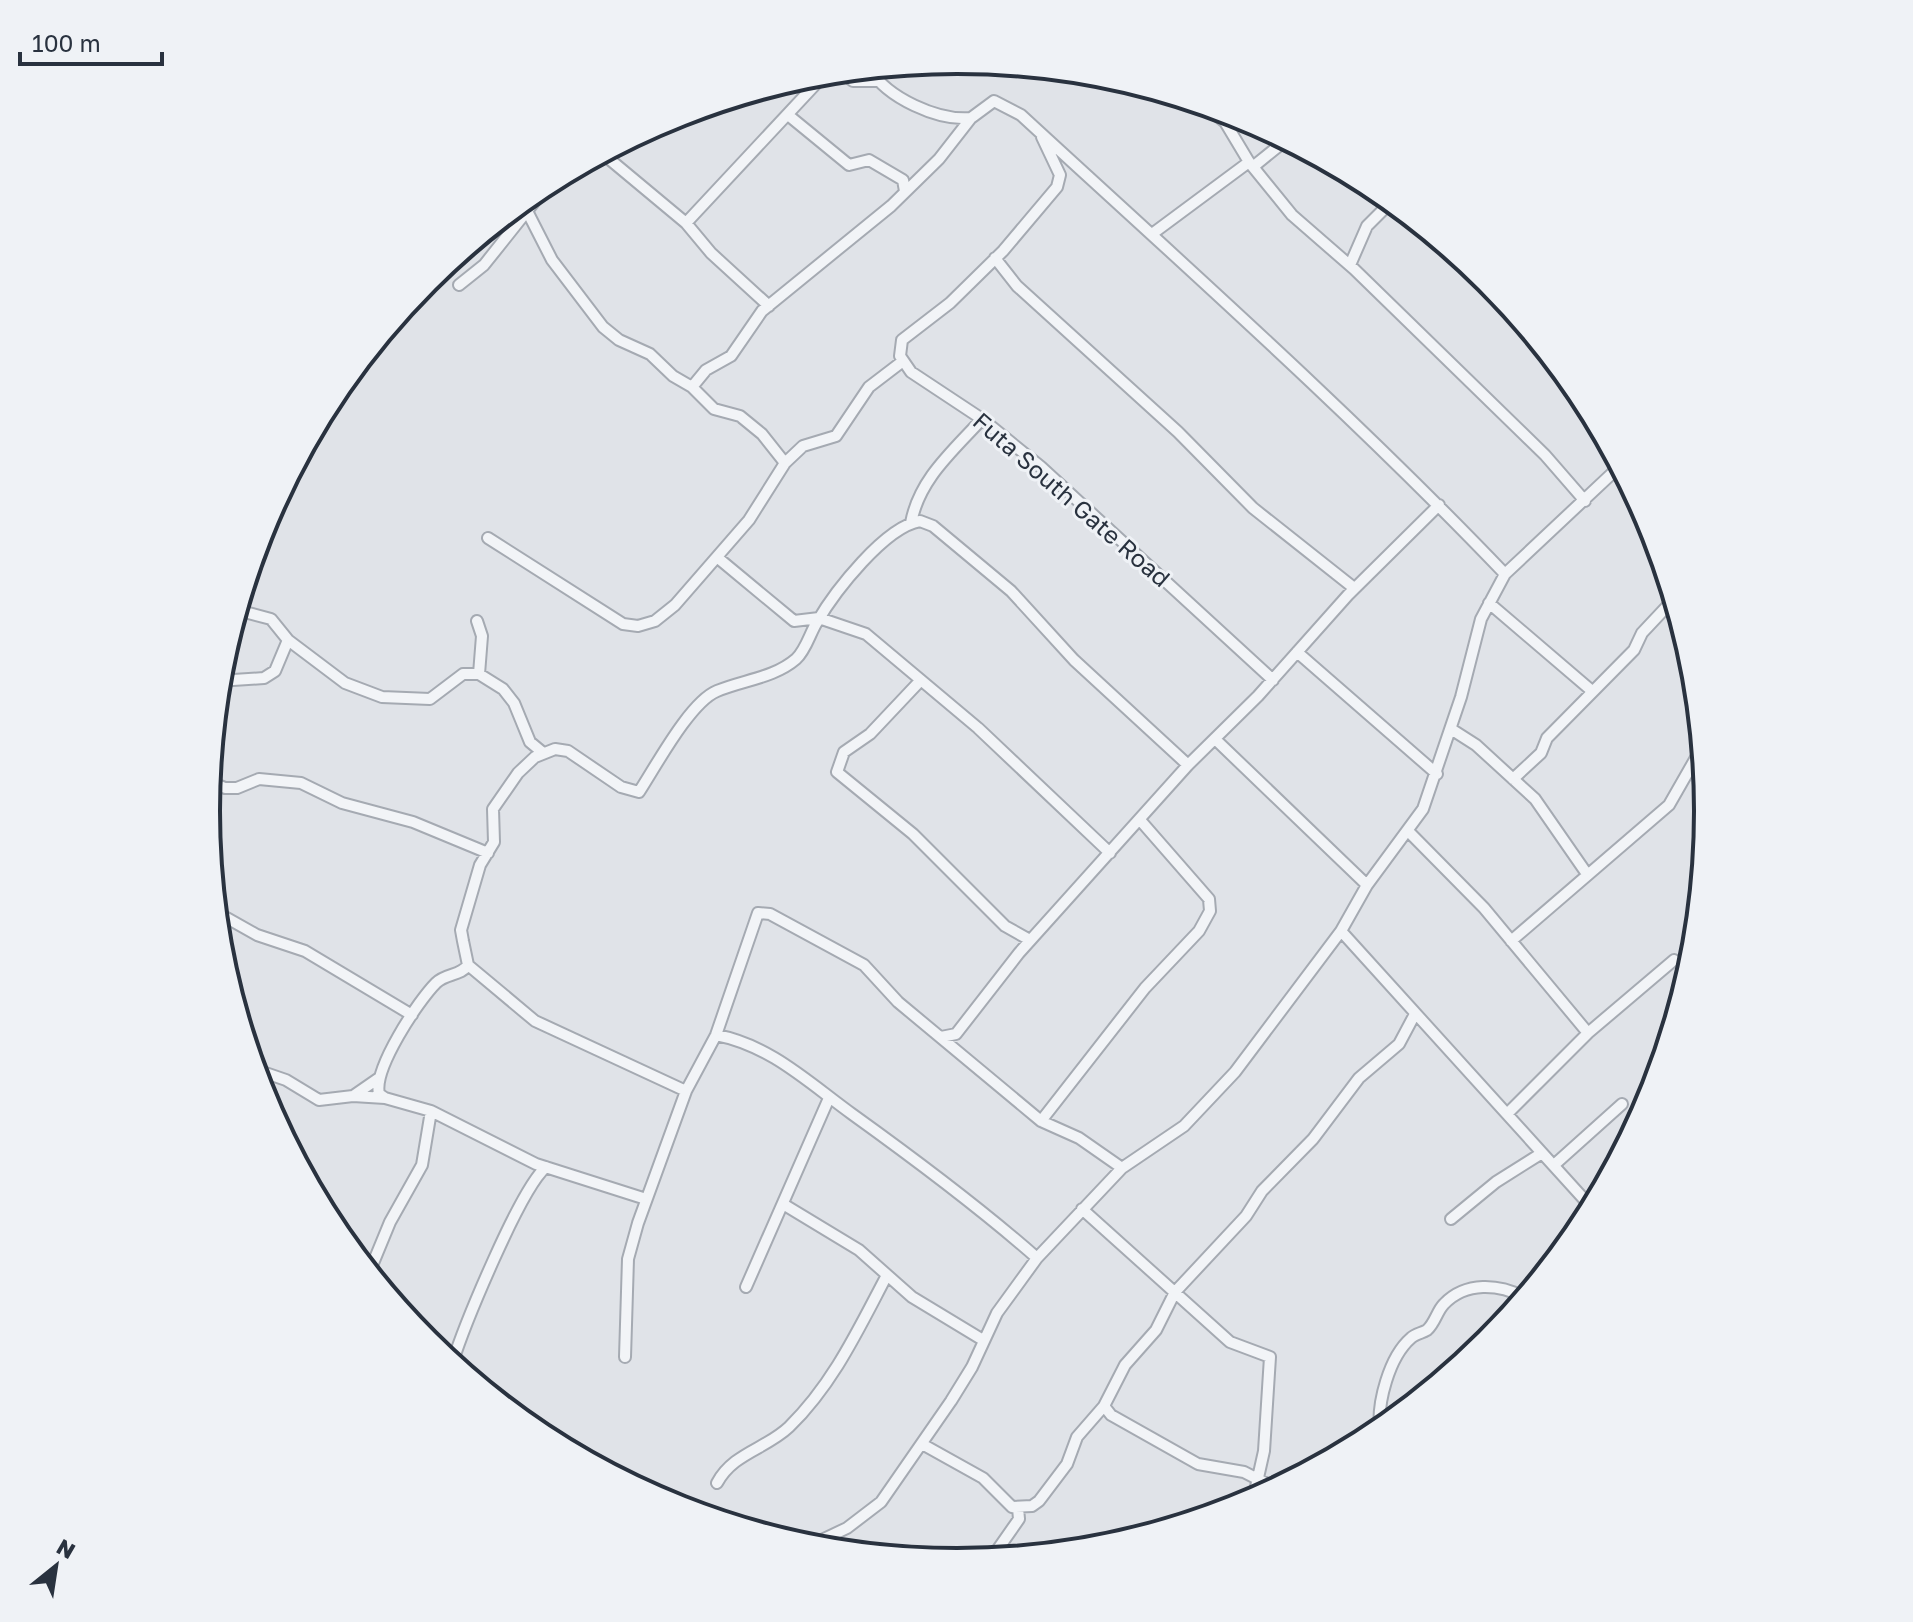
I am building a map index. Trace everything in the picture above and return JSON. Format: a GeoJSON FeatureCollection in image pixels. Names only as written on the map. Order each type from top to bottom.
{"type":"FeatureCollection","features":[{"type":"Feature","properties":{"kind":"street"},"geometry":{"type":"LineString","coordinates":[[854,81],[878,81],[919,106],[947,117],[971,118]]}},
{"type":"Feature","properties":{"kind":"street"},"geometry":{"type":"LineString","coordinates":[[686,223],[812,88]]}},
{"type":"Feature","properties":{"kind":"street"},"geometry":{"type":"LineString","coordinates":[[692,387],[706,370],[731,356],[755,319],[905,191],[939,159],[971,118],[994,101],[1012,109],[1152,234],[1439,505],[1505,574]]}},
{"type":"Feature","properties":{"kind":"street"},"geometry":{"type":"LineString","coordinates":[[788,115],[849,165],[863,159],[876,162],[903,180],[905,191]]}},
{"type":"Feature","properties":{"kind":"street"},"geometry":{"type":"LineString","coordinates":[[1227,126],[1252,164],[1292,215],[1350,265],[1545,455],[1585,501]]}},
{"type":"Feature","properties":{"kind":"street"},"geometry":{"type":"LineString","coordinates":[[488,538],[630,626],[663,616],[749,520],[785,463],[803,446],[836,436],[869,387],[903,361],[899,345],[902,340],[950,303],[995,258],[1057,187],[1060,175],[1038,131]]}},
{"type":"Feature","properties":{"kind":"street"},"geometry":{"type":"LineString","coordinates":[[1152,234],[1276,147]]}},
{"type":"Feature","properties":{"kind":"street"},"geometry":{"type":"LineString","coordinates":[[611,161],[686,223],[711,253],[769,306]]}},
{"type":"Feature","properties":{"kind":"street"},"geometry":{"type":"LineString","coordinates":[[1350,265],[1367,226],[1383,210]]}},
{"type":"Feature","properties":{"kind":"street"},"geometry":{"type":"LineString","coordinates":[[526,213],[552,260],[603,327],[619,340],[650,354],[714,409],[740,416],[762,434],[785,463]]}},
{"type":"Feature","properties":{"kind":"street"},"geometry":{"type":"LineString","coordinates":[[459,285],[484,265],[512,223]]}},
{"type":"Feature","properties":{"kind":"street"},"geometry":{"type":"LineString","coordinates":[[995,258],[1017,286],[1178,432],[1253,508],[1354,588]]}},
{"type":"Feature","properties":{"kind":"street","name":"Futa South Gate Road"},"geometry":{"type":"LineString","coordinates":[[903,361],[911,372],[982,419],[1112,530],[1273,680]]}},
{"type":"Feature","properties":{"kind":"street"},"geometry":{"type":"LineString","coordinates":[[911,523],[915,502],[933,472],[982,419]]}},
{"type":"Feature","properties":{"kind":"street"},"geometry":{"type":"LineString","coordinates":[[828,1537],[868,1515],[881,1502],[972,1367],[997,1313],[1037,1258],[1122,1168],[1184,1126],[1201,1109],[1235,1072],[1341,931],[1367,885],[1423,809],[1451,729],[1476,637],[1489,603],[1505,574],[1612,474]]}},
{"type":"Feature","properties":{"kind":"street"},"geometry":{"type":"LineString","coordinates":[[941,1037],[956,1034],[1030,940],[1188,765],[1273,680],[1354,588],[1439,505]]}},
{"type":"Feature","properties":{"kind":"street"},"geometry":{"type":"LineString","coordinates":[[686,1091],[535,1021],[468,965],[461,930],[480,865],[494,842],[492,816],[496,803],[518,773],[542,752],[568,751],[621,787],[639,792],[699,705],[715,691],[757,679],[792,662],[800,654],[819,618],[879,546],[911,523],[920,521],[933,526],[1011,591],[1074,660],[1188,765]]}},
{"type":"Feature","properties":{"kind":"street"},"geometry":{"type":"LineString","coordinates":[[718,558],[794,621],[819,618],[857,628],[978,728],[1110,853]]}},
{"type":"Feature","properties":{"kind":"street"},"geometry":{"type":"LineString","coordinates":[[1489,603],[1592,691]]}},
{"type":"Feature","properties":{"kind":"street"},"geometry":{"type":"LineString","coordinates":[[1513,779],[1541,753],[1547,738],[1634,650],[1642,633],[1665,609]]}},
{"type":"Feature","properties":{"kind":"street"},"geometry":{"type":"LineString","coordinates":[[247,613],[271,619],[288,640],[345,683],[382,697],[430,699],[463,674],[479,674],[503,689],[514,703],[530,742],[542,752]]}},
{"type":"Feature","properties":{"kind":"street"},"geometry":{"type":"LineString","coordinates":[[477,621],[482,636],[479,674]]}},
{"type":"Feature","properties":{"kind":"street"},"geometry":{"type":"LineString","coordinates":[[232,680],[264,678],[275,671],[288,640]]}},
{"type":"Feature","properties":{"kind":"street"},"geometry":{"type":"LineString","coordinates":[[1297,652],[1437,774]]}},
{"type":"Feature","properties":{"kind":"street"},"geometry":{"type":"LineString","coordinates":[[920,681],[870,734],[844,752],[837,772],[913,834],[1005,926],[1030,940]]}},
{"type":"Feature","properties":{"kind":"street"},"geometry":{"type":"LineString","coordinates":[[1451,729],[1476,745],[1545,812],[1587,874]]}},
{"type":"Feature","properties":{"kind":"street"},"geometry":{"type":"LineString","coordinates":[[1215,739],[1367,885]]}},
{"type":"Feature","properties":{"kind":"street"},"geometry":{"type":"LineString","coordinates":[[1511,941],[1669,805],[1692,765]]}},
{"type":"Feature","properties":{"kind":"street"},"geometry":{"type":"LineString","coordinates":[[221,786],[237,788],[259,779],[301,783],[342,803],[413,822],[488,853]]}},
{"type":"Feature","properties":{"kind":"street"},"geometry":{"type":"LineString","coordinates":[[1041,1121],[1145,988],[1199,931],[1210,911],[1209,899],[1140,820]]}},
{"type":"Feature","properties":{"kind":"street"},"geometry":{"type":"LineString","coordinates":[[1408,831],[1448,868],[1588,1033]]}},
{"type":"Feature","properties":{"kind":"street"},"geometry":{"type":"LineString","coordinates":[[625,1357],[628,1259],[646,1199],[686,1091],[716,1035],[754,922],[763,912],[864,965],[898,1002],[1041,1121],[1079,1138],[1122,1168]]}},
{"type":"Feature","properties":{"kind":"street"},"geometry":{"type":"LineString","coordinates":[[228,919],[257,935],[305,951],[412,1015]]}},
{"type":"Feature","properties":{"kind":"street"},"geometry":{"type":"LineString","coordinates":[[1341,931],[1583,1198]]}},
{"type":"Feature","properties":{"kind":"street"},"geometry":{"type":"LineString","coordinates":[[1507,1114],[1588,1033],[1674,960]]}},
{"type":"Feature","properties":{"kind":"street"},"geometry":{"type":"LineString","coordinates":[[385,1098],[379,1094],[379,1078],[412,1015],[434,985],[446,976],[462,972],[468,965]]}},
{"type":"Feature","properties":{"kind":"street"},"geometry":{"type":"LineString","coordinates":[[1012,1507],[1036,1505],[1067,1464],[1077,1437],[1104,1406],[1125,1365],[1156,1330],[1175,1292],[1246,1216],[1262,1191],[1313,1139],[1359,1078],[1399,1044],[1415,1014]]}},
{"type":"Feature","properties":{"kind":"street"},"geometry":{"type":"LineString","coordinates":[[956,1034],[959,1052]]}},
{"type":"Feature","properties":{"kind":"street"},"geometry":{"type":"LineString","coordinates":[[716,1035],[767,1053],[808,1079],[829,1098],[973,1202],[1037,1258]]}},
{"type":"Feature","properties":{"kind":"street"},"geometry":{"type":"LineString","coordinates":[[269,1074],[286,1080],[319,1100],[353,1096],[385,1098],[431,1111],[546,1167],[646,1199]]}},
{"type":"Feature","properties":{"kind":"street"},"geometry":{"type":"LineString","coordinates":[[353,1096],[379,1078]]}},
{"type":"Feature","properties":{"kind":"street"},"geometry":{"type":"LineString","coordinates":[[746,1287],[829,1098]]}},
{"type":"Feature","properties":{"kind":"street"},"geometry":{"type":"LineString","coordinates":[[1554,1165],[1622,1104]]}},
{"type":"Feature","properties":{"kind":"street"},"geometry":{"type":"LineString","coordinates":[[374,1262],[390,1222],[422,1165],[431,1111]]}},
{"type":"Feature","properties":{"kind":"street"},"geometry":{"type":"LineString","coordinates":[[1451,1219],[1496,1182],[1542,1153]]}},
{"type":"Feature","properties":{"kind":"street"},"geometry":{"type":"LineString","coordinates":[[456,1351],[518,1210],[535,1178],[546,1167]]}},
{"type":"Feature","properties":{"kind":"street"},"geometry":{"type":"LineString","coordinates":[[783,1204],[859,1250],[912,1297],[983,1340]]}},
{"type":"Feature","properties":{"kind":"street"},"geometry":{"type":"LineString","coordinates":[[1082,1209],[1230,1342],[1270,1357],[1270,1397],[1259,1481],[1244,1472],[1198,1464],[1111,1415],[1104,1406]]}},
{"type":"Feature","properties":{"kind":"street"},"geometry":{"type":"LineString","coordinates":[[717,1483],[727,1466],[786,1430],[815,1400],[886,1277]]}},
{"type":"Feature","properties":{"kind":"street"},"geometry":{"type":"LineString","coordinates":[[1379,1415],[1391,1371],[1404,1346],[1428,1329],[1445,1302],[1469,1289],[1487,1286],[1514,1293]]}},
{"type":"Feature","properties":{"kind":"street"},"geometry":{"type":"LineString","coordinates":[[922,1444],[983,1478],[1012,1507],[1018,1508],[1019,1519],[1000,1546]]}}]}
